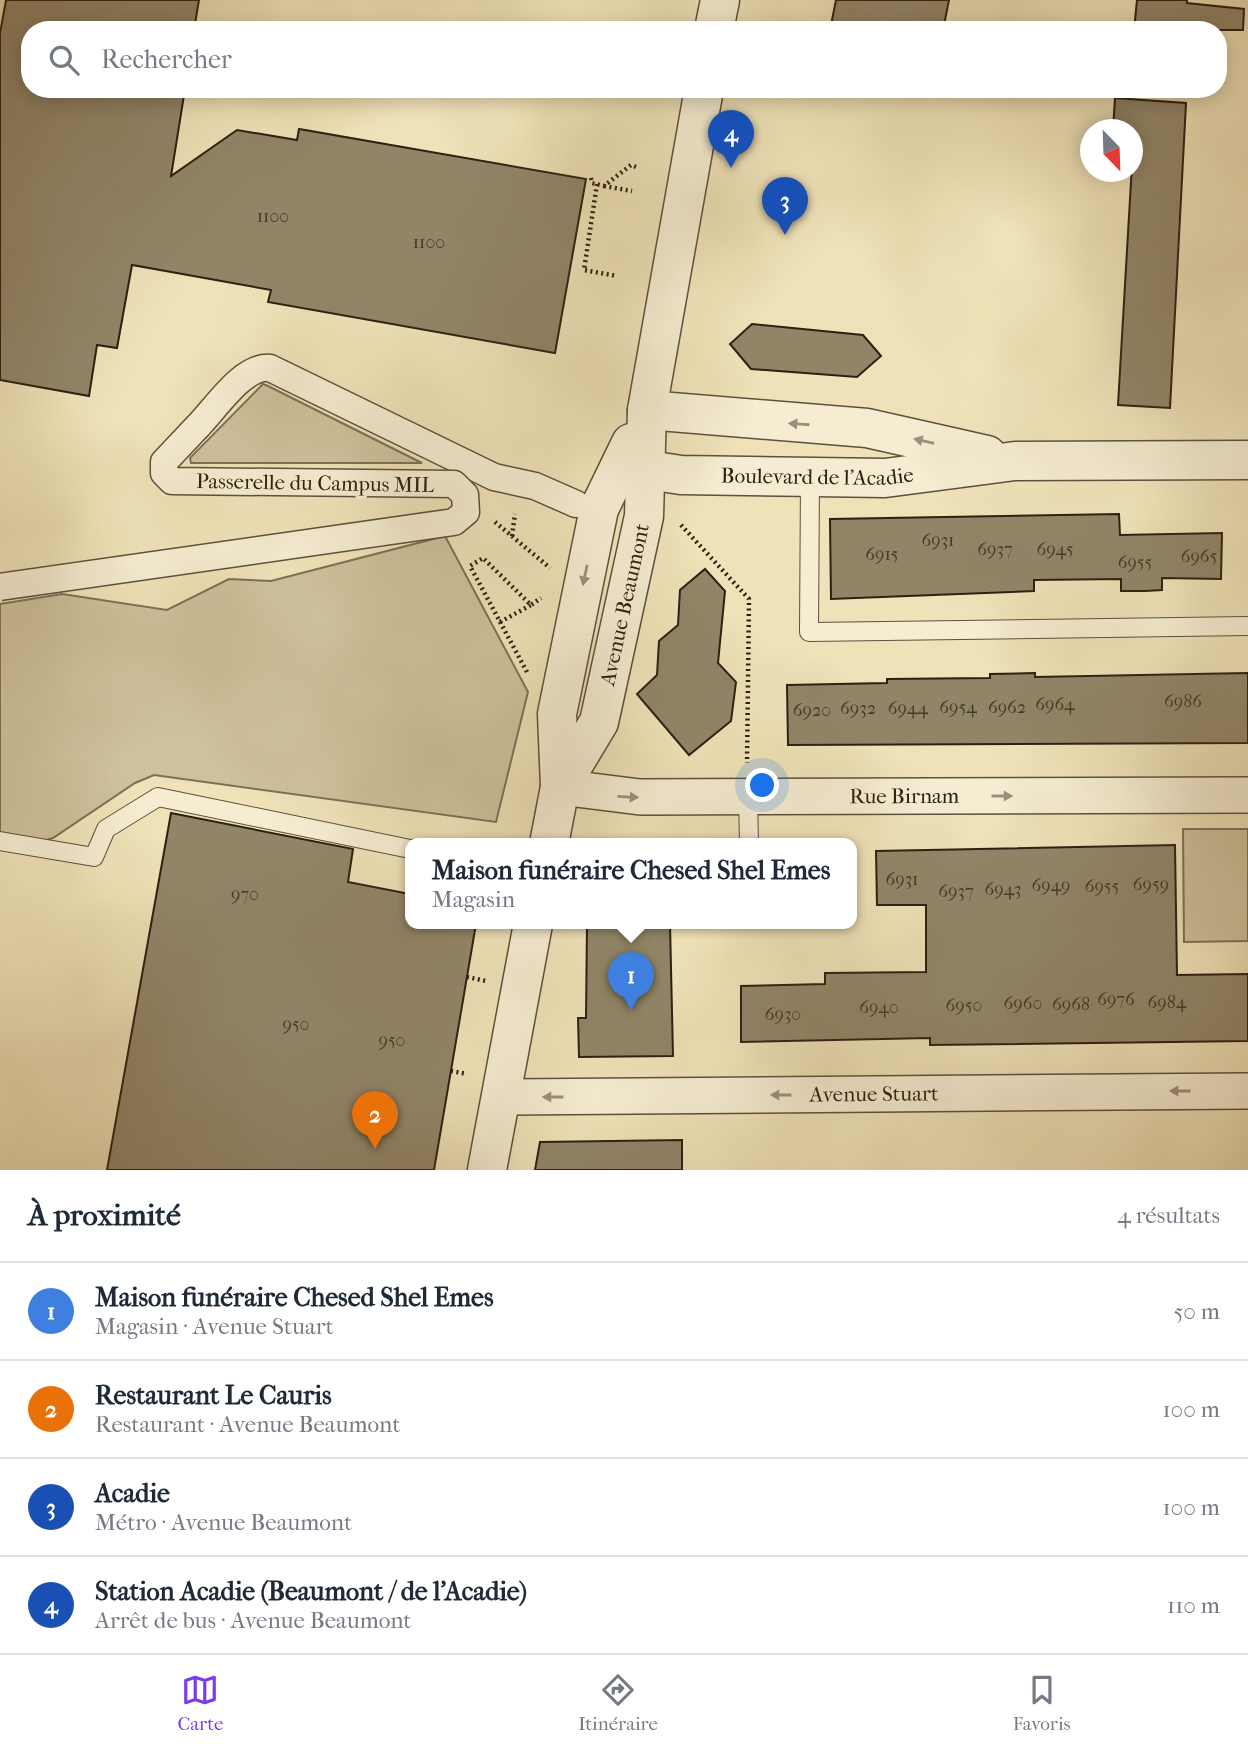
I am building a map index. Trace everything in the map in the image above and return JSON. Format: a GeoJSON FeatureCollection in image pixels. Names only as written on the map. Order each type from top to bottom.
{"type":"FeatureCollection","features":[{"type":"Feature","properties":{"kind":"street"},"geometry":{"type":"LineString","coordinates":[[716,21],[720,0]]}},
{"type":"Feature","properties":{"kind":"street","name":"Avenue Beaumont"},"geometry":{"type":"LineString","coordinates":[[550,838],[560,787],[557,714],[599,509],[633,468],[647,410],[702,98]]}},
{"type":"Feature","properties":{"kind":"street","name":"Passerelle du Campus MIL"},"geometry":{"type":"LineString","coordinates":[[0,587],[454,522],[467,512],[465,495],[454,484],[172,481],[164,473],[164,462],[246,376],[257,369],[271,368],[494,477],[535,486],[576,504]]}},
{"type":"Feature","properties":{"kind":"street","name":"Boulevard de l'Acadie"},"geometry":{"type":"LineString","coordinates":[[647,410],[867,429],[1015,461]]}},
{"type":"Feature","properties":{"kind":"street","name":"Boulevard de l'Acadie"},"geometry":{"type":"LineString","coordinates":[[633,468],[681,475],[885,478],[1015,461],[1248,460]]}},
{"type":"Feature","properties":{"kind":"street","name":"Rue Birnam"},"geometry":{"type":"LineString","coordinates":[[560,787],[619,797],[747,783],[1248,795]]}},
{"type":"Feature","properties":{"kind":"street"},"geometry":{"type":"LineString","coordinates":[[487,1170],[486,1086],[532,929]]}},
{"type":"Feature","properties":{"kind":"street","name":"Avenue Stuart"},"geometry":{"type":"LineString","coordinates":[[486,1086],[1248,1091]]}},
{"type":"Feature","properties":{"kind":"lane"},"geometry":{"type":"LineString","coordinates":[[810,478],[809,632],[1248,626]]}},
{"type":"Feature","properties":{"kind":"lane"},"geometry":{"type":"LineString","coordinates":[[747,783],[749,838]]}},
{"type":"Feature","properties":{"kind":"lane"},"geometry":{"type":"LineString","coordinates":[[0,841],[94,857],[106,830],[158,797],[405,848]]}},
{"type":"Feature","properties":{"kind":"path"},"geometry":{"type":"LineString","coordinates":[[617,276],[584,271],[601,185],[632,165],[636,167]]}},
{"type":"Feature","properties":{"kind":"path"},"geometry":{"type":"LineString","coordinates":[[591,178],[592,183],[632,191]]}},
{"type":"Feature","properties":{"kind":"path"},"geometry":{"type":"LineString","coordinates":[[485,514],[547,568],[555,569]]}},
{"type":"Feature","properties":{"kind":"path"},"geometry":{"type":"LineString","coordinates":[[673,517],[749,599],[747,783]]}},
{"type":"Feature","properties":{"kind":"path"},"geometry":{"type":"LineString","coordinates":[[528,676],[470,566],[483,558],[531,605]]}},
{"type":"Feature","properties":{"kind":"path"},"geometry":{"type":"LineString","coordinates":[[500,622],[541,598]]}},
{"type":"Feature","properties":{"kind":"path"},"geometry":{"type":"LineString","coordinates":[[467,977],[488,981]]}},
{"type":"Feature","properties":{"kind":"path"},"geometry":{"type":"LineString","coordinates":[[451,1071],[486,1086]]}},
{"type":"Feature","properties":{"kind":"shaded area"},"geometry":{"type":"Polygon","coordinates":[[[263,384],[422,463],[191,463],[190,458],[263,384]]]}},
{"type":"Feature","properties":{"kind":"shaded area"},"geometry":{"type":"Polygon","coordinates":[[[445,536],[528,692],[496,822],[154,775],[135,783],[53,838],[40,842],[0,837],[0,604],[62,594],[167,610],[229,579],[271,581],[445,536]]]}},
{"type":"Feature","properties":{"kind":"shaded area"},"geometry":{"type":"Polygon","coordinates":[[[1183,829],[1248,829],[1248,941],[1184,942],[1183,829]]]}},
{"type":"Feature","properties":{"kind":"building"},"geometry":{"type":"Polygon","coordinates":[[[6,0],[199,0],[196,21],[21,21],[21,98],[184,98],[171,176],[237,130],[297,140],[299,129],[586,179],[555,353],[268,302],[271,290],[132,265],[117,348],[97,345],[89,396],[0,380],[0,33],[6,0]]]}},
{"type":"Feature","properties":{"kind":"building"},"geometry":{"type":"Polygon","coordinates":[[[836,0],[949,0],[945,21],[832,21],[836,0]]]}},
{"type":"Feature","properties":{"kind":"building"},"geometry":{"type":"Polygon","coordinates":[[[1137,0],[1187,0],[1187,3],[1244,9],[1243,30],[1227,30],[1227,21],[1135,21],[1137,0]]]}},
{"type":"Feature","properties":{"kind":"building"},"geometry":{"type":"Polygon","coordinates":[[[1115,98],[1186,103],[1170,408],[1118,405],[1131,182],[1143,182],[1143,119],[1114,119],[1115,98]]]}},
{"type":"Feature","properties":{"kind":"building"},"geometry":{"type":"Polygon","coordinates":[[[752,324],[863,335],[881,356],[857,377],[751,369],[730,344],[752,324]]]}},
{"type":"Feature","properties":{"kind":"building"},"geometry":{"type":"Polygon","coordinates":[[[1119,514],[1120,535],[1222,533],[1221,579],[1162,578],[1162,590],[1145,591],[1121,591],[1121,579],[1034,580],[1034,591],[831,599],[830,519],[1119,514]]]}},
{"type":"Feature","properties":{"kind":"building"},"geometry":{"type":"Polygon","coordinates":[[[705,569],[725,591],[718,663],[736,682],[731,721],[689,755],[637,694],[657,675],[659,641],[678,625],[680,590],[705,569]]]}},
{"type":"Feature","properties":{"kind":"building"},"geometry":{"type":"Polygon","coordinates":[[[1035,673],[1035,677],[1248,673],[1248,743],[788,745],[787,685],[887,683],[887,679],[990,678],[990,674],[1035,673]]]}},
{"type":"Feature","properties":{"kind":"building"},"geometry":{"type":"Polygon","coordinates":[[[171,813],[353,849],[348,882],[405,893],[405,929],[475,929],[434,1170],[107,1170],[171,813]]]}},
{"type":"Feature","properties":{"kind":"building"},"geometry":{"type":"Polygon","coordinates":[[[1175,845],[1177,975],[1248,974],[1248,1041],[930,1045],[930,1038],[741,1042],[741,986],[825,984],[825,973],[926,972],[926,905],[877,905],[876,851],[1175,845]]]}},
{"type":"Feature","properties":{"kind":"building"},"geometry":{"type":"Polygon","coordinates":[[[587,929],[670,929],[673,1056],[579,1057],[578,1018],[586,1018],[587,929]]]}},
{"type":"Feature","properties":{"kind":"building"},"geometry":{"type":"Polygon","coordinates":[[[682,1140],[682,1170],[535,1170],[540,1142],[682,1140]]]}},
{"type":"Feature","properties":{"kind":"place","name":"Station Acadie (Beaumont / de l'Acadie)"},"geometry":{"type":"Point","coordinates":[731,168]}},
{"type":"Feature","properties":{"kind":"place","name":"Acadie"},"geometry":{"type":"Point","coordinates":[785,235]}},
{"type":"Feature","properties":{"kind":"place","name":"Maison funéraire Chesed Shel Emes"},"geometry":{"type":"Point","coordinates":[631,1010]}},
{"type":"Feature","properties":{"kind":"place","name":"Restaurant Le Cauris"},"geometry":{"type":"Point","coordinates":[375,1149]}}]}
